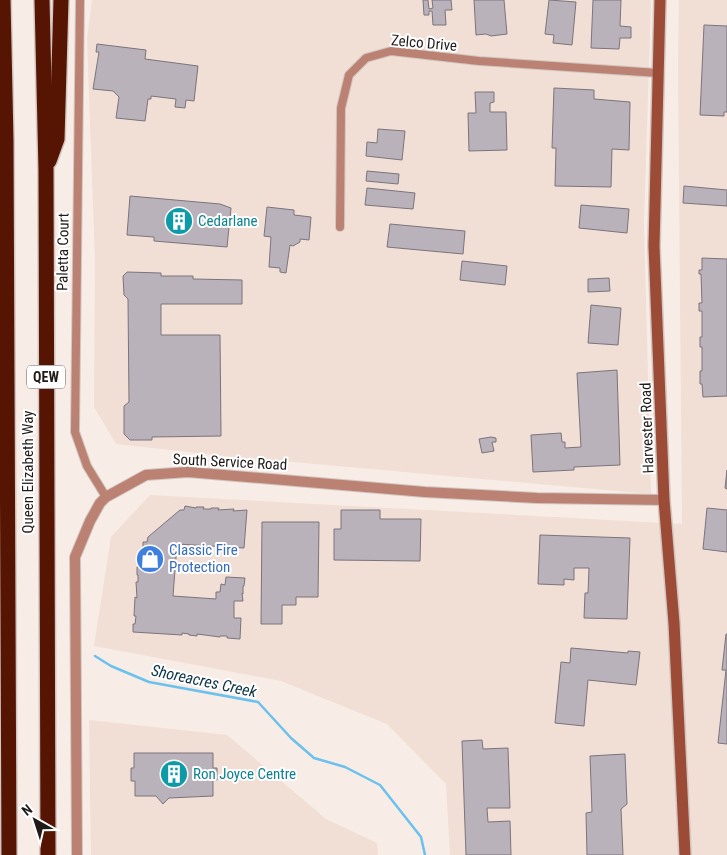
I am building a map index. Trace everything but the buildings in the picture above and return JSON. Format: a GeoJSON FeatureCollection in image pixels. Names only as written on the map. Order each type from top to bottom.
{"type":"FeatureCollection","features":[{"type":"Feature","properties":{"kind":"highway","name":"Queen Elizabeth Way"},"geometry":{"type":"LineString","coordinates":[[3,0],[9,855]]}},
{"type":"Feature","properties":{"kind":"highway","name":"Queen Elizabeth Way"},"geometry":{"type":"LineString","coordinates":[[42,0],[46,170],[48,855]]}},
{"type":"Feature","properties":{"kind":"highway"},"geometry":{"type":"LineString","coordinates":[[46,170],[57,139],[62,0]]}},
{"type":"Feature","properties":{"kind":"highway"},"geometry":{"type":"LineString","coordinates":[[0,322],[2,351],[7,376]]}},
{"type":"Feature","properties":{"kind":"main road","name":"Harvester Road"},"geometry":{"type":"LineString","coordinates":[[660,0],[654,246],[664,500],[674,623],[685,855]]}},
{"type":"Feature","properties":{"kind":"street","name":"Paletta Court"},"geometry":{"type":"LineString","coordinates":[[80,0],[75,432],[87,466],[106,497]]}},
{"type":"Feature","properties":{"kind":"street","name":"Zelco Drive"},"geometry":{"type":"LineString","coordinates":[[340,227],[340,108],[349,75],[366,58],[391,51],[479,61],[658,73]]}},
{"type":"Feature","properties":{"kind":"street","name":"South Service Road"},"geometry":{"type":"LineString","coordinates":[[78,855],[76,557],[90,521],[100,503],[106,497],[146,475],[188,472],[425,492],[538,498],[664,500]]}},
{"type":"Feature","properties":{"kind":"shaded area"},"geometry":{"type":"Polygon","coordinates":[[[92,0],[651,0],[644,223],[651,494],[225,456],[116,444],[94,407],[95,260],[87,39],[92,0]]]}},
{"type":"Feature","properties":{"kind":"shaded area"},"geometry":{"type":"Polygon","coordinates":[[[679,0],[727,0],[727,855],[450,855],[446,784],[387,724],[281,681],[94,646],[111,537],[150,495],[682,524],[679,0]]]}},
{"type":"Feature","properties":{"kind":"shaded area"},"geometry":{"type":"Polygon","coordinates":[[[89,720],[227,735],[326,819],[377,843],[378,855],[91,855],[89,720]]]}},
{"type":"Feature","properties":{"kind":"waterway","name":"Shoreacres Creek"},"geometry":{"type":"LineString","coordinates":[[95,656],[111,666],[149,682],[258,702],[291,738],[314,758],[345,767],[380,785],[421,837],[425,855]]}},
{"type":"Feature","properties":{"kind":"place","name":"Cedarlane"},"geometry":{"type":"Point","coordinates":[179,221]}},
{"type":"Feature","properties":{"kind":"place","name":"Classic Fire Protection"},"geometry":{"type":"Point","coordinates":[150,559]}},
{"type":"Feature","properties":{"kind":"place","name":"Ron Joyce Centre"},"geometry":{"type":"Point","coordinates":[174,774]}}]}
